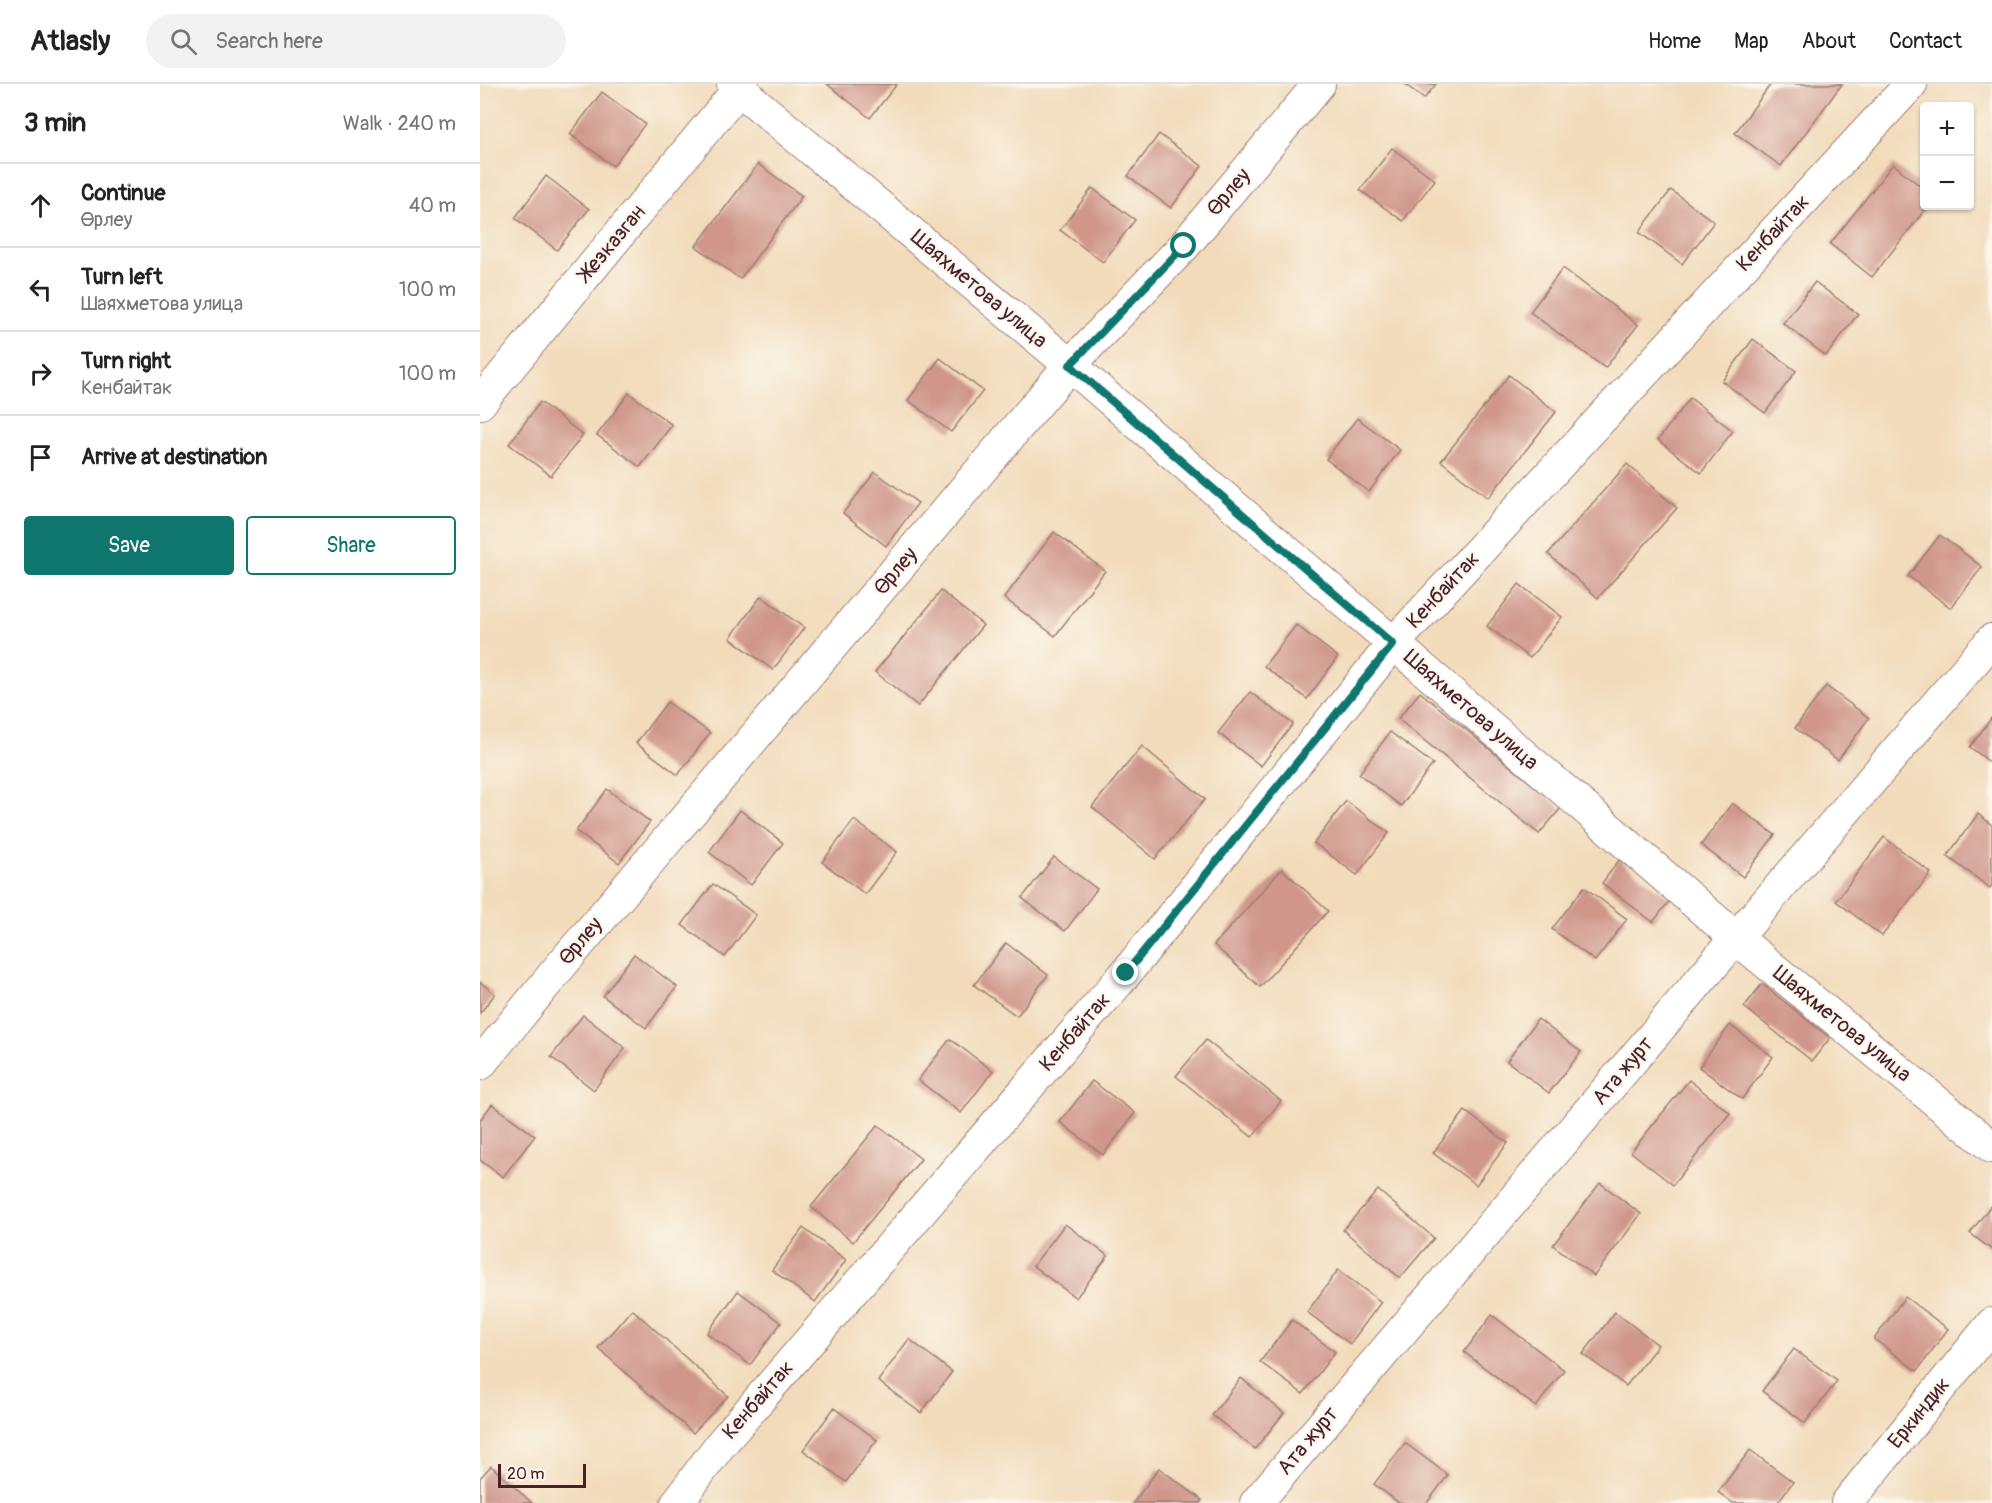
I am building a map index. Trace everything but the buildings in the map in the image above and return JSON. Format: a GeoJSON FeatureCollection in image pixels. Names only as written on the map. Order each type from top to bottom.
{"type":"FeatureCollection","features":[{"type":"Feature","properties":{"kind":"street","name":"Өрлеу"},"geometry":{"type":"LineString","coordinates":[[480,1064],[562,963],[1070,365],[1184,246],[1319,84]]}},
{"type":"Feature","properties":{"kind":"street","name":"Кенбайтак"},"geometry":{"type":"LineString","coordinates":[[677,1503],[720,1445],[1126,973],[1393,644],[1911,84]]}},
{"type":"Feature","properties":{"kind":"street","name":"Шаяхметова улица"},"geometry":{"type":"LineString","coordinates":[[738,86],[1070,365],[1736,938],[1992,1147]]}},
{"type":"Feature","properties":{"kind":"street","name":"Жезказган"},"geometry":{"type":"LineString","coordinates":[[480,403],[738,86]]}},
{"type":"Feature","properties":{"kind":"street","name":"Ата журт"},"geometry":{"type":"LineString","coordinates":[[1256,1503],[1992,640]]}},
{"type":"Feature","properties":{"kind":"street","name":"Еркиндик"},"geometry":{"type":"LineString","coordinates":[[1847,1503],[1992,1323]]}},
{"type":"Feature","properties":{"kind":"route"},"geometry":{"type":"LineString","coordinates":[[1126,973],[1393,644],[1070,365],[1184,246]]}}]}
